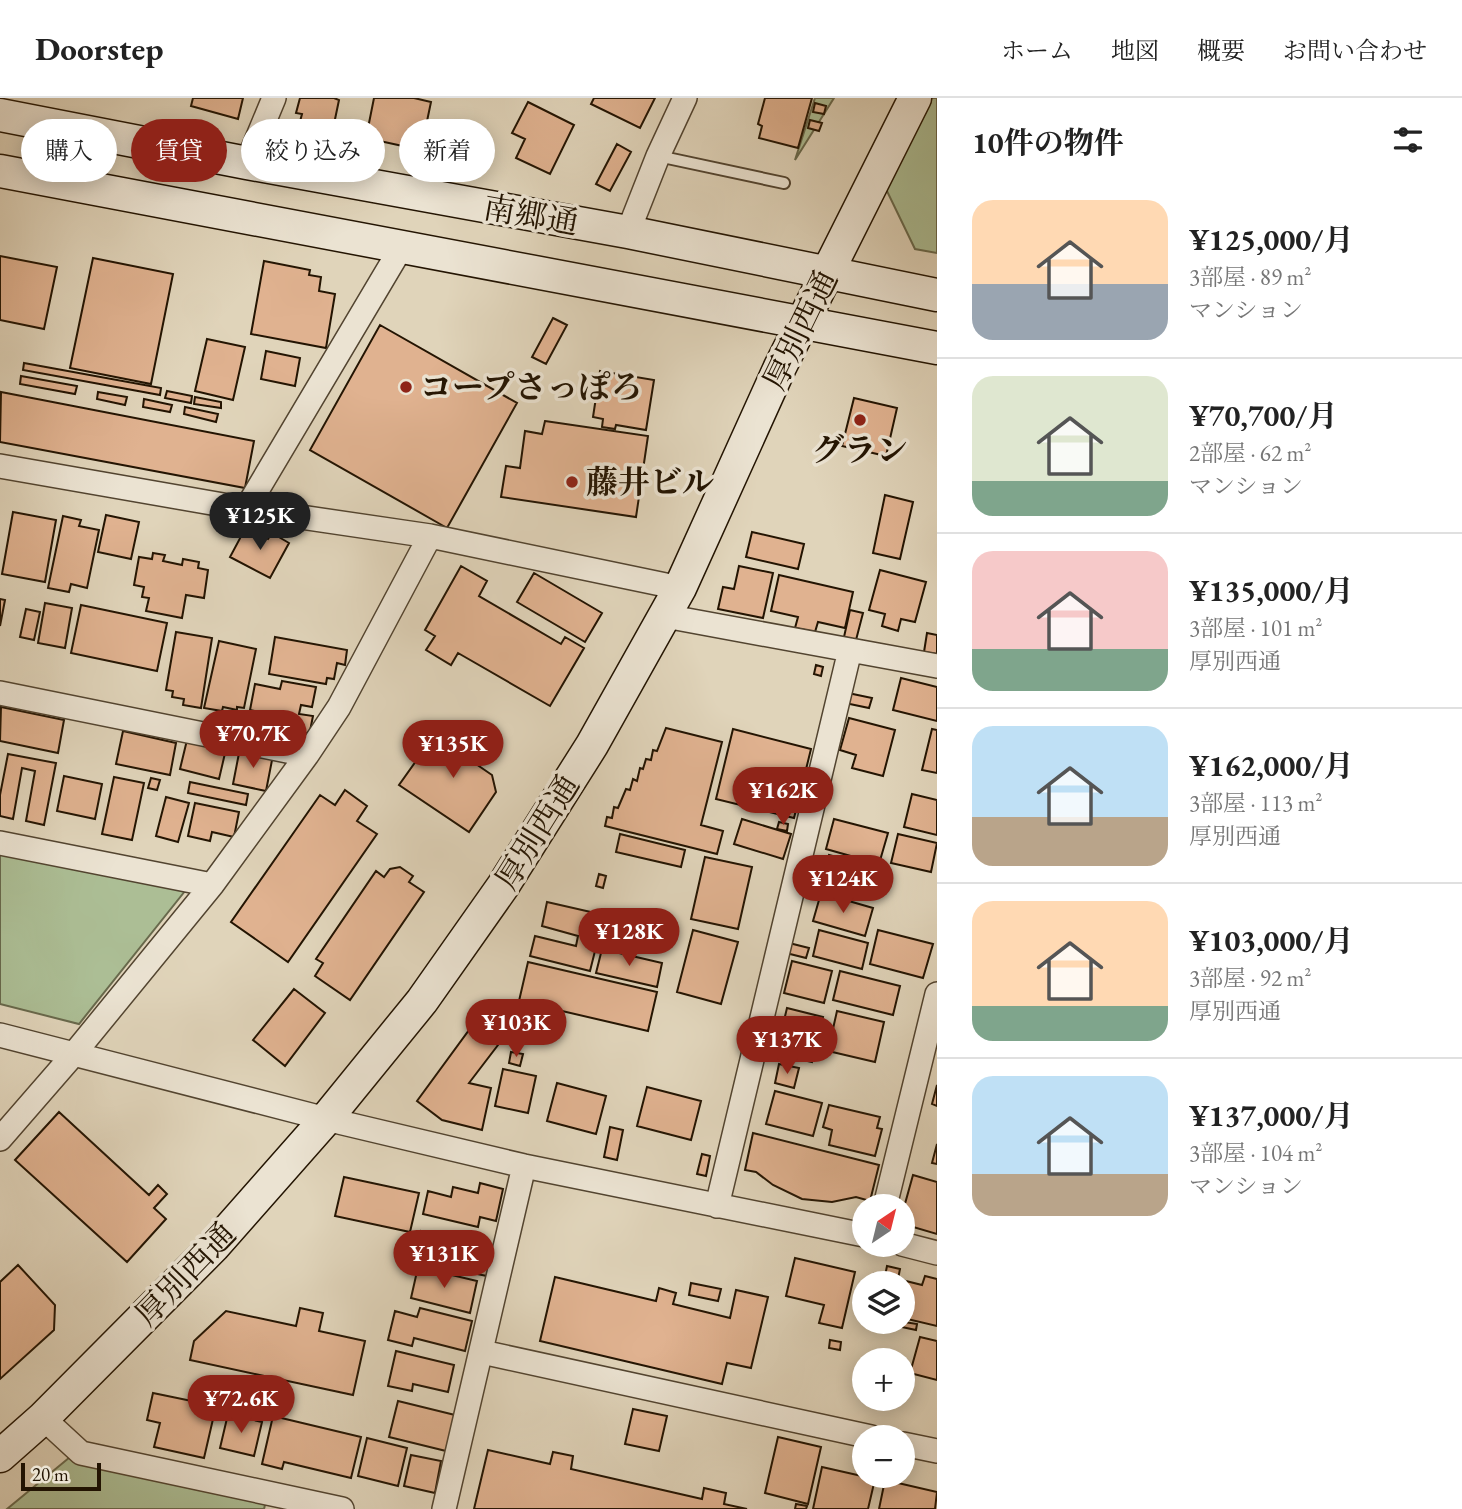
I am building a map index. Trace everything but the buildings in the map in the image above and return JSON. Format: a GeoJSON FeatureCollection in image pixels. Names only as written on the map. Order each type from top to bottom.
{"type":"FeatureCollection","features":[{"type":"Feature","properties":{"kind":"street"},"geometry":{"type":"LineString","coordinates":[[265,119],[274,98]]}},
{"type":"Feature","properties":{"kind":"street"},"geometry":{"type":"LineString","coordinates":[[628,232],[658,156],[685,98]]}},
{"type":"Feature","properties":{"kind":"street","name":"厚別西通"},"geometry":{"type":"LineString","coordinates":[[0,1456],[43,1418],[214,1246],[326,1119],[422,1001],[503,886],[592,745],[680,588],[826,273],[915,98]]}},
{"type":"Feature","properties":{"kind":"street","name":"南郷通"},"geometry":{"type":"LineString","coordinates":[[0,115],[241,162]]}},
{"type":"Feature","properties":{"kind":"street","name":"南郷通"},"geometry":{"type":"LineString","coordinates":[[0,171],[937,348]]}},
{"type":"Feature","properties":{"kind":"street","name":"南郷通"},"geometry":{"type":"LineString","coordinates":[[352,182],[628,232],[937,295]]}},
{"type":"Feature","properties":{"kind":"street"},"geometry":{"type":"LineString","coordinates":[[246,509],[401,248]]}},
{"type":"Feature","properties":{"kind":"street"},"geometry":{"type":"LineString","coordinates":[[0,466],[246,509],[430,536],[680,588]]}},
{"type":"Feature","properties":{"kind":"street"},"geometry":{"type":"LineString","coordinates":[[0,1139],[73,1055],[212,885],[307,755],[339,707],[430,536]]}},
{"type":"Feature","properties":{"kind":"street"},"geometry":{"type":"LineString","coordinates":[[665,616],[937,666]]}},
{"type":"Feature","properties":{"kind":"street"},"geometry":{"type":"LineString","coordinates":[[717,1206],[850,650]]}},
{"type":"Feature","properties":{"kind":"street"},"geometry":{"type":"LineString","coordinates":[[0,693],[307,755]]}},
{"type":"Feature","properties":{"kind":"street"},"geometry":{"type":"LineString","coordinates":[[0,843],[212,885]]}},
{"type":"Feature","properties":{"kind":"street"},"geometry":{"type":"LineString","coordinates":[[889,1194],[937,994]]}},
{"type":"Feature","properties":{"kind":"street"},"geometry":{"type":"LineString","coordinates":[[0,1035],[326,1119],[524,1166],[852,1233]]}},
{"type":"Feature","properties":{"kind":"street"},"geometry":{"type":"LineString","coordinates":[[444,1509],[524,1166]]}},
{"type":"Feature","properties":{"kind":"street"},"geometry":{"type":"LineString","coordinates":[[915,1247],[937,1253]]}},
{"type":"Feature","properties":{"kind":"street"},"geometry":{"type":"LineString","coordinates":[[482,1352],[852,1433]]}},
{"type":"Feature","properties":{"kind":"street"},"geometry":{"type":"LineString","coordinates":[[43,1418],[81,1453],[266,1501],[342,1509]]}},
{"type":"Feature","properties":{"kind":"street"},"geometry":{"type":"LineString","coordinates":[[915,1446],[937,1451]]}},
{"type":"Feature","properties":{"kind":"lane"},"geometry":{"type":"LineString","coordinates":[[658,156],[784,183]]}},
{"type":"Feature","properties":{"kind":"green space"},"geometry":{"type":"Polygon","coordinates":[[[815,98],[834,98],[795,160],[815,98]]]}},
{"type":"Feature","properties":{"kind":"green space"},"geometry":{"type":"Polygon","coordinates":[[[928,98],[937,98],[937,253],[915,249],[885,187],[928,98]]]}},
{"type":"Feature","properties":{"kind":"green space"},"geometry":{"type":"Polygon","coordinates":[[[0,843],[193,881],[79,1024],[0,1004],[0,843]]]}},
{"type":"Feature","properties":{"kind":"green space"},"geometry":{"type":"Polygon","coordinates":[[[70,1457],[268,1493],[264,1509],[7,1509],[70,1457]]]}},
{"type":"Feature","properties":{"kind":"place","name":"コープさっぽろ"},"geometry":{"type":"Point","coordinates":[406,387]}},
{"type":"Feature","properties":{"kind":"place","name":"グラン"},"geometry":{"type":"Point","coordinates":[860,420]}},
{"type":"Feature","properties":{"kind":"place","name":"藤井ビル"},"geometry":{"type":"Point","coordinates":[572,482]}}]}
